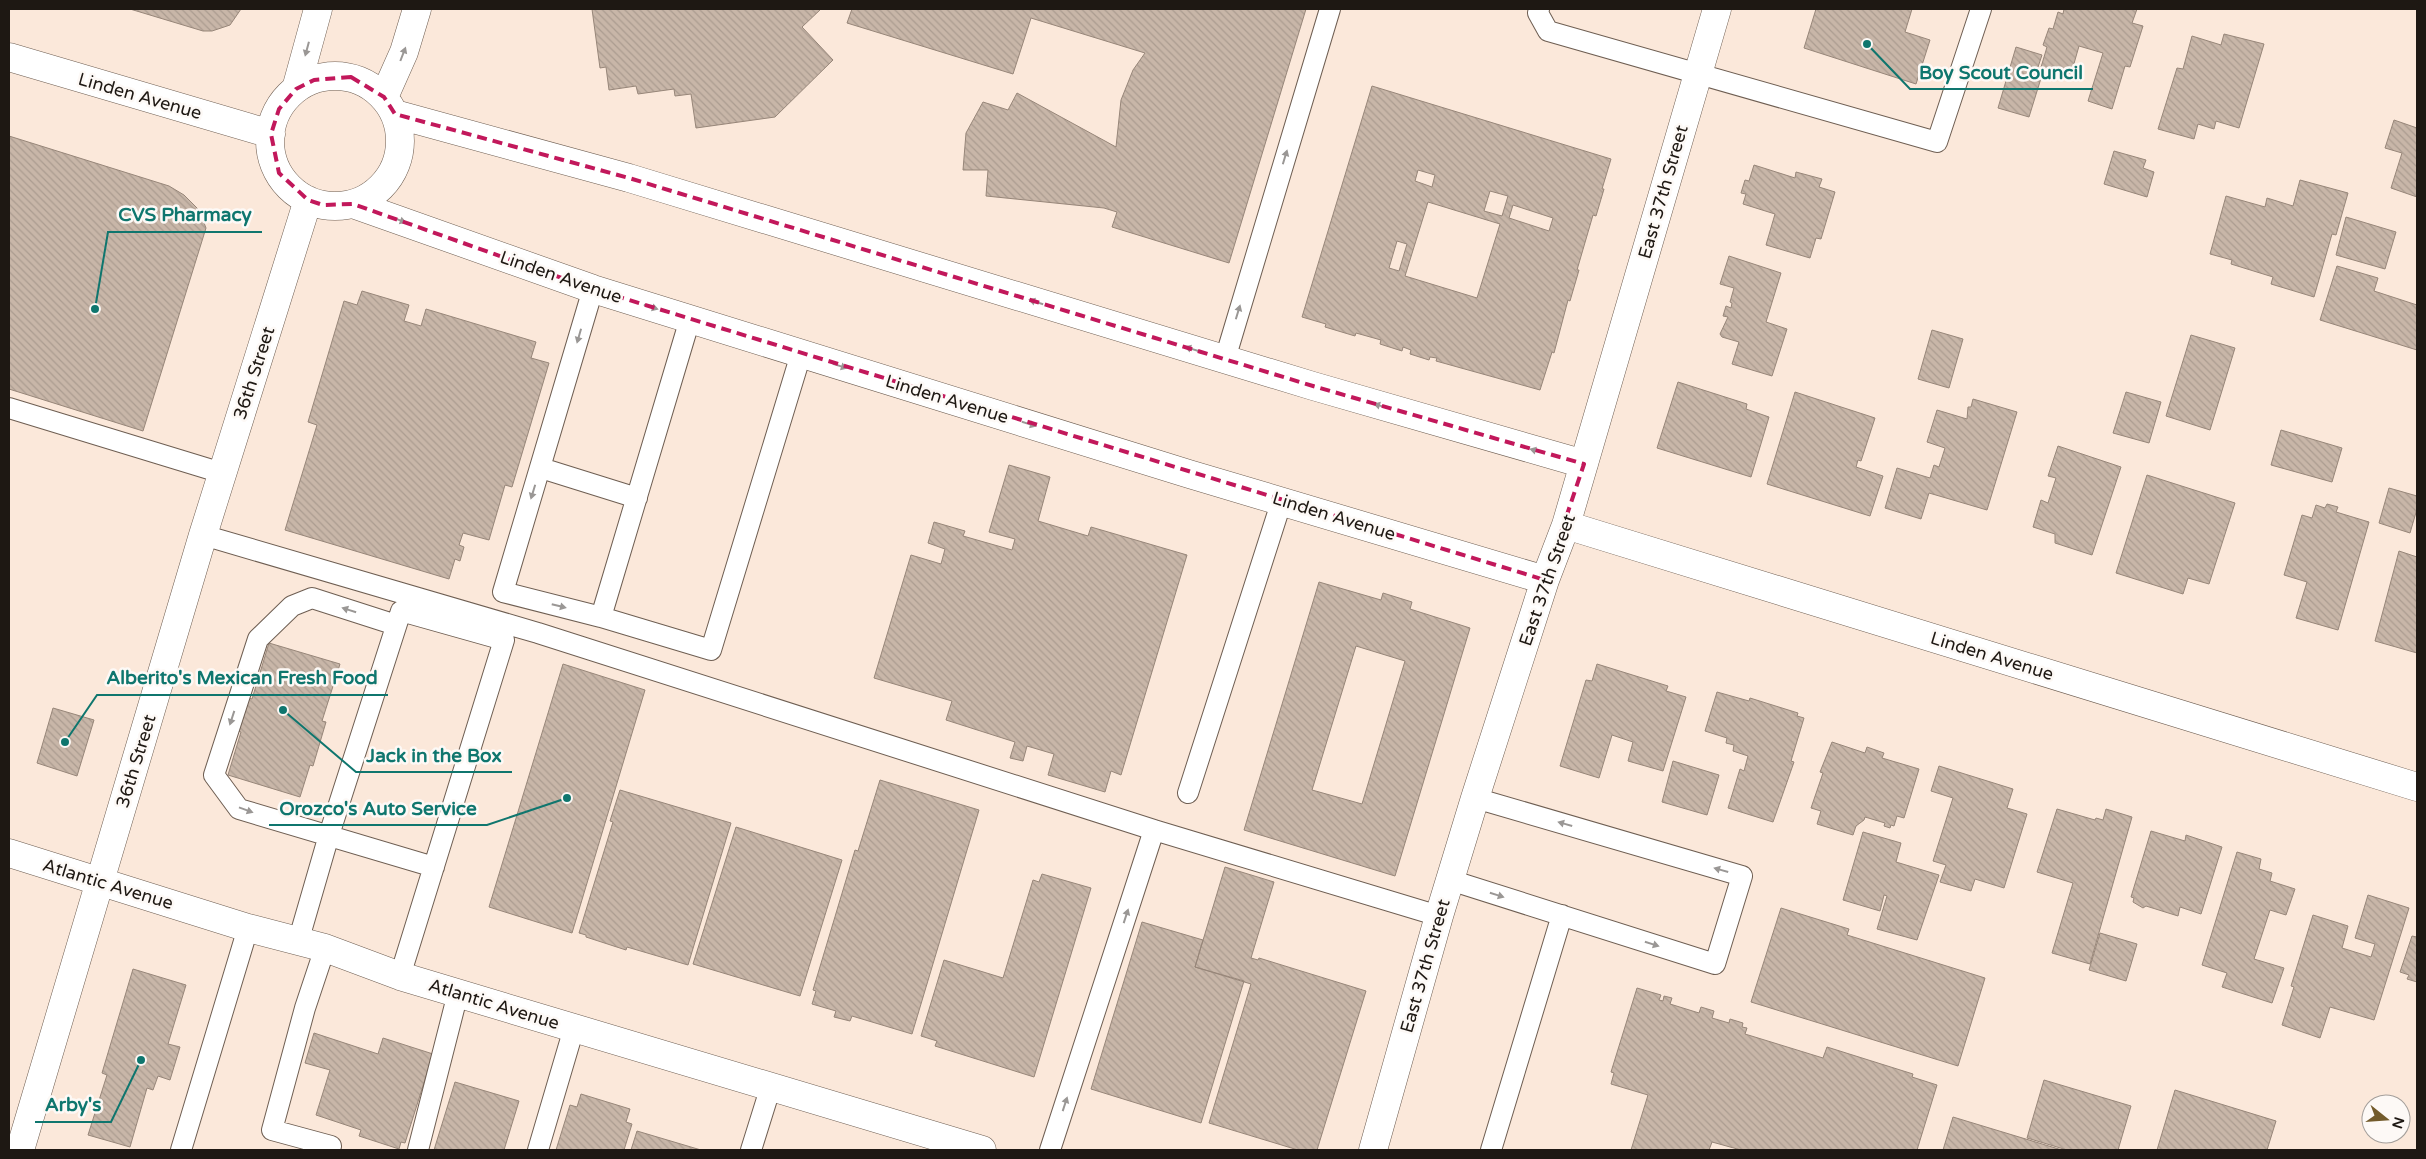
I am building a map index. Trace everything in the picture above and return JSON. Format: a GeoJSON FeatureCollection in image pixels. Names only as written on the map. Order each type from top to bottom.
{"type":"FeatureCollection","features":[{"type":"Feature","properties":{"kind":"street"},"geometry":{"type":"LineString","coordinates":[[296,89],[318,9]]}},
{"type":"Feature","properties":{"kind":"street"},"geometry":{"type":"LineString","coordinates":[[390,106],[417,9]]}},
{"type":"Feature","properties":{"kind":"street","name":"East 37th Street"},"geometry":{"type":"LineString","coordinates":[[1373,1150],[1439,916],[1475,798],[1545,580],[1566,525],[1717,9]]}},
{"type":"Feature","properties":{"kind":"street","name":"Linden Avenue"},"geometry":{"type":"LineString","coordinates":[[9,57],[270,134]]}},
{"type":"Feature","properties":{"kind":"street"},"geometry":{"type":"LineString","coordinates":[[332,76],[351,77],[369,85],[390,106],[400,136],[398,158],[389,178],[373,194],[353,204],[323,205],[308,200],[292,189],[279,173],[272,154],[270,134],[279,108],[296,89],[314,80],[332,76]]}},
{"type":"Feature","properties":{"kind":"street"},"geometry":{"type":"LineString","coordinates":[[390,106],[1225,359],[1584,464]]}},
{"type":"Feature","properties":{"kind":"street","name":"36th Street"},"geometry":{"type":"LineString","coordinates":[[20,1150],[203,535],[308,200]]}},
{"type":"Feature","properties":{"kind":"street","name":"Linden Avenue"},"geometry":{"type":"LineString","coordinates":[[353,204],[593,289],[1189,474],[1282,500],[1545,580]]}},
{"type":"Feature","properties":{"kind":"street","name":"Linden Avenue"},"geometry":{"type":"LineString","coordinates":[[1566,525],[2417,787]]}},
{"type":"Feature","properties":{"kind":"street","name":"Atlantic Avenue"},"geometry":{"type":"LineString","coordinates":[[9,853],[248,928],[325,948],[400,976],[982,1150]]}},
{"type":"Feature","properties":{"kind":"lane"},"geometry":{"type":"LineString","coordinates":[[1539,9],[1538,14],[1548,31],[1937,142],[1980,9]]}},
{"type":"Feature","properties":{"kind":"lane"},"geometry":{"type":"LineString","coordinates":[[1225,359],[1329,12]]}},
{"type":"Feature","properties":{"kind":"lane"},"geometry":{"type":"LineString","coordinates":[[593,289],[503,592],[601,617],[711,650],[801,354]]}},
{"type":"Feature","properties":{"kind":"lane"},"geometry":{"type":"LineString","coordinates":[[601,617],[690,319]]}},
{"type":"Feature","properties":{"kind":"lane"},"geometry":{"type":"LineString","coordinates":[[9,408],[222,473]]}},
{"type":"Feature","properties":{"kind":"lane"},"geometry":{"type":"LineString","coordinates":[[541,468],[637,498]]}},
{"type":"Feature","properties":{"kind":"lane"},"geometry":{"type":"LineString","coordinates":[[1188,793],[1282,500]]}},
{"type":"Feature","properties":{"kind":"lane"},"geometry":{"type":"LineString","coordinates":[[203,535],[538,633],[1154,830],[1439,916]]}},
{"type":"Feature","properties":{"kind":"lane"},"geometry":{"type":"LineString","coordinates":[[396,625],[312,598],[292,606],[258,639],[214,775],[239,809],[434,867]]}},
{"type":"Feature","properties":{"kind":"lane"},"geometry":{"type":"LineString","coordinates":[[298,942],[329,835],[401,611],[504,640],[400,976]]}},
{"type":"Feature","properties":{"kind":"lane"},"geometry":{"type":"LineString","coordinates":[[1450,880],[1715,964],[1742,876],[1475,798]]}},
{"type":"Feature","properties":{"kind":"lane"},"geometry":{"type":"LineString","coordinates":[[1050,1150],[1154,830]]}},
{"type":"Feature","properties":{"kind":"lane"},"geometry":{"type":"LineString","coordinates":[[1491,1150],[1562,916]]}},
{"type":"Feature","properties":{"kind":"lane"},"geometry":{"type":"LineString","coordinates":[[180,1150],[248,928]]}},
{"type":"Feature","properties":{"kind":"lane"},"geometry":{"type":"LineString","coordinates":[[325,948],[305,1008],[272,1130],[332,1146]]}},
{"type":"Feature","properties":{"kind":"lane"},"geometry":{"type":"LineString","coordinates":[[418,1150],[458,993]]}},
{"type":"Feature","properties":{"kind":"lane"},"geometry":{"type":"LineString","coordinates":[[538,1150],[574,1028]]}},
{"type":"Feature","properties":{"kind":"lane"},"geometry":{"type":"LineString","coordinates":[[751,1150],[771,1086]]}},
{"type":"Feature","properties":{"kind":"highlighted area"},"geometry":{"type":"Polygon","coordinates":[[[351,77],[384,97],[395,114],[629,178],[1313,386],[1584,464],[1545,580],[593,289],[353,204],[323,205],[308,200],[279,173],[271,134],[279,109],[296,89],[314,80],[351,77]]]}},
{"type":"Feature","properties":{"kind":"building"},"geometry":{"type":"Polygon","coordinates":[[[130,9],[241,9],[230,25],[212,31],[203,31],[130,9]]]}},
{"type":"Feature","properties":{"kind":"building"},"geometry":{"type":"Polygon","coordinates":[[[592,9],[821,9],[802,27],[833,60],[775,117],[696,128],[691,94],[675,96],[674,89],[638,94],[636,86],[609,90],[606,67],[600,68],[592,9]]]}},
{"type":"Feature","properties":{"kind":"building"},"geometry":{"type":"Polygon","coordinates":[[[852,9],[1306,9],[1229,263],[1112,227],[1117,212],[1104,208],[986,196],[988,170],[963,170],[966,133],[983,102],[1008,110],[1017,93],[1116,147],[1121,100],[1133,70],[1145,53],[1031,18],[1013,74],[847,23],[852,9]]]}},
{"type":"Feature","properties":{"kind":"building"},"geometry":{"type":"Polygon","coordinates":[[[1816,9],[1912,9],[1905,32],[1930,40],[1916,84],[1804,48],[1816,9]]]}},
{"type":"Feature","properties":{"kind":"building"},"geometry":{"type":"Polygon","coordinates":[[[2064,9],[2137,9],[2132,23],[2143,26],[2130,67],[2125,66],[2112,109],[2088,101],[2103,53],[2079,46],[2071,74],[2059,70],[2056,80],[2042,75],[2029,117],[1998,108],[2016,47],[2042,55],[2036,73],[2039,74],[2047,47],[2043,45],[2049,28],[2053,29],[2058,12],[2063,14],[2064,9]]]}},
{"type":"Feature","properties":{"kind":"building"},"geometry":{"type":"Polygon","coordinates":[[[2224,34],[2264,44],[2239,128],[2216,121],[2214,129],[2198,124],[2194,139],[2158,129],[2177,68],[2183,69],[2192,36],[2221,45],[2224,34]]]}},
{"type":"Feature","properties":{"kind":"building"},"geometry":{"type":"Polygon","coordinates":[[[1372,86],[1611,159],[1596,216],[1593,215],[1577,270],[1579,270],[1570,301],[1568,300],[1554,353],[1552,352],[1540,390],[1436,361],[1437,358],[1430,357],[1429,360],[1410,354],[1411,350],[1403,347],[1402,351],[1380,344],[1381,340],[1356,333],[1355,336],[1325,327],[1326,324],[1302,317],[1372,86]],[[1418,170],[1415,181],[1432,187],[1435,175],[1418,170]],[[1490,191],[1484,211],[1502,216],[1508,196],[1490,191]],[[1428,202],[1405,276],[1477,298],[1500,224],[1428,202]],[[1513,205],[1509,218],[1549,231],[1553,218],[1513,205]],[[1397,241],[1389,268],[1399,271],[1407,244],[1397,241]]]}},
{"type":"Feature","properties":{"kind":"building"},"geometry":{"type":"Polygon","coordinates":[[[2394,120],[2417,128],[2417,197],[2391,188],[2402,153],[2385,148],[2394,120]]]}},
{"type":"Feature","properties":{"kind":"building"},"geometry":{"type":"Polygon","coordinates":[[[9,136],[169,186],[184,195],[199,210],[206,228],[143,431],[9,389],[9,136]]]}},
{"type":"Feature","properties":{"kind":"building"},"geometry":{"type":"Polygon","coordinates":[[[2114,151],[2146,160],[2143,168],[2154,172],[2147,197],[2104,184],[2114,151]]]}},
{"type":"Feature","properties":{"kind":"building"},"geometry":{"type":"Polygon","coordinates":[[[1754,165],[1795,178],[1796,172],[1822,179],[1819,187],[1835,192],[1821,239],[1816,238],[1810,258],[1766,245],[1775,214],[1743,204],[1746,194],[1741,193],[1745,180],[1749,181],[1754,165]]]}},
{"type":"Feature","properties":{"kind":"building"},"geometry":{"type":"Polygon","coordinates":[[[2300,180],[2348,193],[2336,235],[2332,234],[2314,297],[2271,284],[2273,277],[2231,264],[2232,260],[2210,254],[2226,196],[2265,207],[2267,198],[2293,206],[2300,180]]]}},
{"type":"Feature","properties":{"kind":"building"},"geometry":{"type":"Polygon","coordinates":[[[2346,217],[2396,232],[2385,269],[2336,255],[2346,217]]]}},
{"type":"Feature","properties":{"kind":"building"},"geometry":{"type":"Polygon","coordinates":[[[1729,256],[1781,273],[1766,322],[1787,329],[1772,376],[1732,364],[1739,342],[1722,337],[1720,334],[1728,317],[1723,316],[1726,306],[1731,308],[1732,303],[1730,302],[1734,288],[1720,284],[1729,256]]]}},
{"type":"Feature","properties":{"kind":"building"},"geometry":{"type":"Polygon","coordinates":[[[2337,266],[2378,278],[2374,291],[2417,305],[2417,350],[2320,320],[2337,266]]]}},
{"type":"Feature","properties":{"kind":"building"},"geometry":{"type":"Polygon","coordinates":[[[362,291],[409,305],[404,321],[421,326],[426,309],[536,342],[531,358],[549,363],[512,487],[505,485],[489,540],[463,533],[459,545],[464,547],[460,561],[455,559],[449,579],[285,530],[317,425],[308,422],[344,301],[357,305],[362,291]]]}},
{"type":"Feature","properties":{"kind":"building"},"geometry":{"type":"Polygon","coordinates":[[[1932,330],[1963,339],[1949,388],[1918,379],[1932,330]]]}},
{"type":"Feature","properties":{"kind":"building"},"geometry":{"type":"Polygon","coordinates":[[[2191,335],[2235,348],[2210,430],[2166,416],[2191,335]]]}},
{"type":"Feature","properties":{"kind":"building"},"geometry":{"type":"Polygon","coordinates":[[[1678,382],[1747,404],[1746,409],[1769,417],[1751,477],[1657,448],[1678,382]]]}},
{"type":"Feature","properties":{"kind":"building"},"geometry":{"type":"Polygon","coordinates":[[[1795,392],[1875,418],[1861,461],[1858,460],[1856,467],[1883,476],[1870,516],[1767,484],[1795,392]]]}},
{"type":"Feature","properties":{"kind":"building"},"geometry":{"type":"Polygon","coordinates":[[[2126,392],[2161,402],[2149,443],[2113,433],[2126,392]]]}},
{"type":"Feature","properties":{"kind":"building"},"geometry":{"type":"Polygon","coordinates":[[[1973,399],[2017,412],[1987,510],[1929,493],[1921,519],[1885,508],[1897,468],[1930,478],[1934,465],[1939,467],[1945,448],[1927,442],[1937,410],[1967,419],[1968,407],[1971,407],[1973,399]]]}},
{"type":"Feature","properties":{"kind":"building"},"geometry":{"type":"Polygon","coordinates":[[[2281,430],[2342,448],[2332,482],[2271,465],[2281,430]]]}},
{"type":"Feature","properties":{"kind":"building"},"geometry":{"type":"Polygon","coordinates":[[[2058,446],[2121,467],[2092,555],[2055,543],[2055,534],[2033,527],[2041,500],[2048,503],[2056,478],[2048,476],[2058,446]]]}},
{"type":"Feature","properties":{"kind":"building"},"geometry":{"type":"Polygon","coordinates":[[[1009,465],[1050,477],[1038,521],[1088,536],[1091,527],[1187,555],[1121,775],[1111,771],[1105,792],[1048,775],[1054,754],[1027,746],[1023,761],[1010,758],[1015,742],[946,720],[952,701],[874,678],[911,555],[941,564],[945,549],[928,543],[934,522],[965,531],[963,536],[1012,550],[1015,539],[989,532],[1009,465]]]}},
{"type":"Feature","properties":{"kind":"building"},"geometry":{"type":"Polygon","coordinates":[[[2147,475],[2235,503],[2209,584],[2188,578],[2183,594],[2116,573],[2147,475]]]}},
{"type":"Feature","properties":{"kind":"building"},"geometry":{"type":"Polygon","coordinates":[[[2389,488],[2417,496],[2417,509],[2410,533],[2379,523],[2389,488]]]}},
{"type":"Feature","properties":{"kind":"building"},"geometry":{"type":"Polygon","coordinates":[[[2327,504],[2338,507],[2336,512],[2369,522],[2338,630],[2296,618],[2307,582],[2284,575],[2302,515],[2312,518],[2316,505],[2325,508],[2327,504]]]}},
{"type":"Feature","properties":{"kind":"building"},"geometry":{"type":"Polygon","coordinates":[[[2399,551],[2417,557],[2417,653],[2375,641],[2399,551]]]}},
{"type":"Feature","properties":{"kind":"building"},"geometry":{"type":"Polygon","coordinates":[[[1319,582],[1381,600],[1383,593],[1412,602],[1410,609],[1470,628],[1395,876],[1244,830],[1319,582]],[[1356,646],[1312,790],[1362,804],[1405,661],[1356,646]]]}},
{"type":"Feature","properties":{"kind":"building"},"geometry":{"type":"Polygon","coordinates":[[[269,643],[340,664],[322,721],[326,722],[313,766],[310,765],[300,797],[228,775],[241,732],[235,730],[245,697],[252,699],[269,643]]]}},
{"type":"Feature","properties":{"kind":"building"},"geometry":{"type":"Polygon","coordinates":[[[563,664],[645,690],[572,933],[489,907],[563,664]]]}},
{"type":"Feature","properties":{"kind":"building"},"geometry":{"type":"Polygon","coordinates":[[[1597,664],[1668,686],[1666,691],[1686,697],[1663,771],[1628,761],[1633,742],[1612,735],[1599,778],[1560,766],[1586,680],[1592,681],[1597,664]]]}},
{"type":"Feature","properties":{"kind":"building"},"geometry":{"type":"Polygon","coordinates":[[[1717,692],[1749,701],[1750,698],[1798,713],[1797,716],[1804,718],[1791,761],[1794,762],[1773,822],[1728,808],[1740,769],[1744,771],[1748,756],[1733,751],[1734,745],[1726,743],[1727,738],[1705,731],[1717,692]]]}},
{"type":"Feature","properties":{"kind":"building"},"geometry":{"type":"Polygon","coordinates":[[[53,708],[94,720],[77,776],[37,763],[53,708]]]}},
{"type":"Feature","properties":{"kind":"building"},"geometry":{"type":"Polygon","coordinates":[[[1832,742],[1865,753],[1867,747],[1884,753],[1882,758],[1919,769],[1904,818],[1897,816],[1894,826],[1891,825],[1890,828],[1884,826],[1885,823],[1865,817],[1856,826],[1853,835],[1817,824],[1821,811],[1811,808],[1823,773],[1820,772],[1832,742]]]}},
{"type":"Feature","properties":{"kind":"building"},"geometry":{"type":"Polygon","coordinates":[[[1673,761],[1719,775],[1707,815],[1662,802],[1673,761]]]}},
{"type":"Feature","properties":{"kind":"building"},"geometry":{"type":"Polygon","coordinates":[[[1939,766],[2013,789],[2007,808],[2027,814],[2004,888],[1975,879],[1971,891],[1940,882],[1946,865],[1933,861],[1953,798],[1931,791],[1939,766]]]}},
{"type":"Feature","properties":{"kind":"building"},"geometry":{"type":"Polygon","coordinates":[[[880,780],[979,810],[912,1034],[852,1016],[850,1021],[834,1017],[836,1011],[812,1004],[816,991],[813,990],[855,850],[858,851],[880,780]]]}},
{"type":"Feature","properties":{"kind":"building"},"geometry":{"type":"Polygon","coordinates":[[[620,790],[731,823],[688,965],[627,947],[626,950],[579,933],[613,822],[610,821],[620,790]]]}},
{"type":"Feature","properties":{"kind":"building"},"geometry":{"type":"Polygon","coordinates":[[[2057,809],[2095,820],[2096,818],[2103,820],[2106,809],[2132,817],[2090,964],[2052,953],[2073,883],[2037,872],[2057,809]]]}},
{"type":"Feature","properties":{"kind":"building"},"geometry":{"type":"Polygon","coordinates":[[[736,827],[842,860],[800,996],[693,964],[736,827]]]}},
{"type":"Feature","properties":{"kind":"building"},"geometry":{"type":"Polygon","coordinates":[[[2151,831],[2185,841],[2186,835],[2222,847],[2201,914],[2180,907],[2178,916],[2146,906],[2143,908],[2133,902],[2134,898],[2131,897],[2151,831]]]}},
{"type":"Feature","properties":{"kind":"building"},"geometry":{"type":"Polygon","coordinates":[[[1863,832],[1901,843],[1896,862],[1939,875],[1917,940],[1877,929],[1887,896],[1884,895],[1880,911],[1843,900],[1863,832]]]}},
{"type":"Feature","properties":{"kind":"building"},"geometry":{"type":"Polygon","coordinates":[[[2237,852],[2261,859],[2259,869],[2272,873],[2270,881],[2295,889],[2286,915],[2270,910],[2254,959],[2284,968],[2272,1003],[2222,987],[2227,973],[2202,965],[2237,852]]]}},
{"type":"Feature","properties":{"kind":"building"},"geometry":{"type":"Polygon","coordinates":[[[1225,867],[1274,882],[1251,958],[1258,960],[1259,958],[1366,991],[1317,1150],[1298,1150],[1209,1123],[1251,984],[1195,967],[1225,867]]]}},
{"type":"Feature","properties":{"kind":"building"},"geometry":{"type":"Polygon","coordinates":[[[1042,874],[1091,888],[1034,1077],[935,1046],[937,1041],[921,1036],[944,960],[1003,978],[1033,880],[1039,882],[1042,874]]]}},
{"type":"Feature","properties":{"kind":"building"},"geometry":{"type":"Polygon","coordinates":[[[2368,895],[2409,908],[2374,1020],[2330,1007],[2320,1038],[2282,1025],[2294,987],[2291,986],[2313,915],[2348,926],[2342,948],[2371,957],[2375,944],[2355,938],[2368,895]]]}},
{"type":"Feature","properties":{"kind":"building"},"geometry":{"type":"Polygon","coordinates":[[[1781,908],[1849,929],[1847,935],[1985,978],[1958,1066],[1751,1002],[1781,908]]]}},
{"type":"Feature","properties":{"kind":"building"},"geometry":{"type":"Polygon","coordinates":[[[1142,922],[1203,940],[1195,967],[1244,981],[1201,1123],[1091,1089],[1142,922]]]}},
{"type":"Feature","properties":{"kind":"building"},"geometry":{"type":"Polygon","coordinates":[[[2100,933],[2137,944],[2126,981],[2089,970],[2100,933]]]}},
{"type":"Feature","properties":{"kind":"building"},"geometry":{"type":"Polygon","coordinates":[[[2412,936],[2417,937],[2417,982],[2407,979],[2409,975],[2400,972],[2412,936]]]}},
{"type":"Feature","properties":{"kind":"building"},"geometry":{"type":"Polygon","coordinates":[[[133,969],[186,985],[168,1044],[180,1047],[170,1080],[158,1076],[153,1090],[147,1088],[130,1147],[88,1135],[107,1075],[102,1073],[133,969]]]}},
{"type":"Feature","properties":{"kind":"building"},"geometry":{"type":"Polygon","coordinates":[[[1637,988],[1661,995],[1659,1000],[1663,1001],[1664,996],[1672,998],[1670,1004],[1699,1013],[1701,1007],[1714,1011],[1712,1018],[1729,1023],[1730,1019],[1743,1023],[1742,1027],[1747,1028],[1745,1034],[1823,1058],[1827,1047],[1913,1074],[1912,1077],[1937,1085],[1917,1150],[1741,1150],[1712,1142],[1709,1150],[1631,1150],[1648,1095],[1611,1084],[1614,1073],[1611,1072],[1637,988]]]}},
{"type":"Feature","properties":{"kind":"building"},"geometry":{"type":"Polygon","coordinates":[[[314,1033],[378,1054],[383,1038],[433,1054],[405,1143],[401,1142],[399,1149],[359,1136],[361,1130],[316,1115],[330,1070],[305,1063],[314,1033]]]}},
{"type":"Feature","properties":{"kind":"building"},"geometry":{"type":"Polygon","coordinates":[[[2044,1080],[2131,1106],[2118,1150],[2067,1150],[2027,1138],[2044,1080]]]}},
{"type":"Feature","properties":{"kind":"building"},"geometry":{"type":"Polygon","coordinates":[[[455,1082],[519,1101],[504,1150],[434,1150],[455,1082]]]}},
{"type":"Feature","properties":{"kind":"building"},"geometry":{"type":"Polygon","coordinates":[[[2175,1090],[2276,1121],[2267,1150],[2157,1150],[2175,1090]]]}},
{"type":"Feature","properties":{"kind":"building"},"geometry":{"type":"Polygon","coordinates":[[[581,1094],[630,1109],[626,1122],[632,1124],[624,1150],[556,1150],[570,1105],[577,1107],[581,1094]]]}},
{"type":"Feature","properties":{"kind":"building"},"geometry":{"type":"Polygon","coordinates":[[[1953,1117],[2062,1150],[1943,1150],[1953,1117]]]}},
{"type":"Feature","properties":{"kind":"building"},"geometry":{"type":"Polygon","coordinates":[[[637,1131],[701,1150],[631,1150],[637,1131]]]}},
{"type":"Feature","properties":{"kind":"place","name":"Boy Scout Council"},"geometry":{"type":"Point","coordinates":[1867,44]}},
{"type":"Feature","properties":{"kind":"place","name":"CVS Pharmacy"},"geometry":{"type":"Point","coordinates":[95,309]}},
{"type":"Feature","properties":{"kind":"place","name":"Jack in the Box"},"geometry":{"type":"Point","coordinates":[283,710]}},
{"type":"Feature","properties":{"kind":"place","name":"Alberito's Mexican Fresh Food"},"geometry":{"type":"Point","coordinates":[65,742]}},
{"type":"Feature","properties":{"kind":"place","name":"Orozco's Auto Service"},"geometry":{"type":"Point","coordinates":[567,798]}},
{"type":"Feature","properties":{"kind":"place","name":"Arby's"},"geometry":{"type":"Point","coordinates":[141,1060]}}]}
